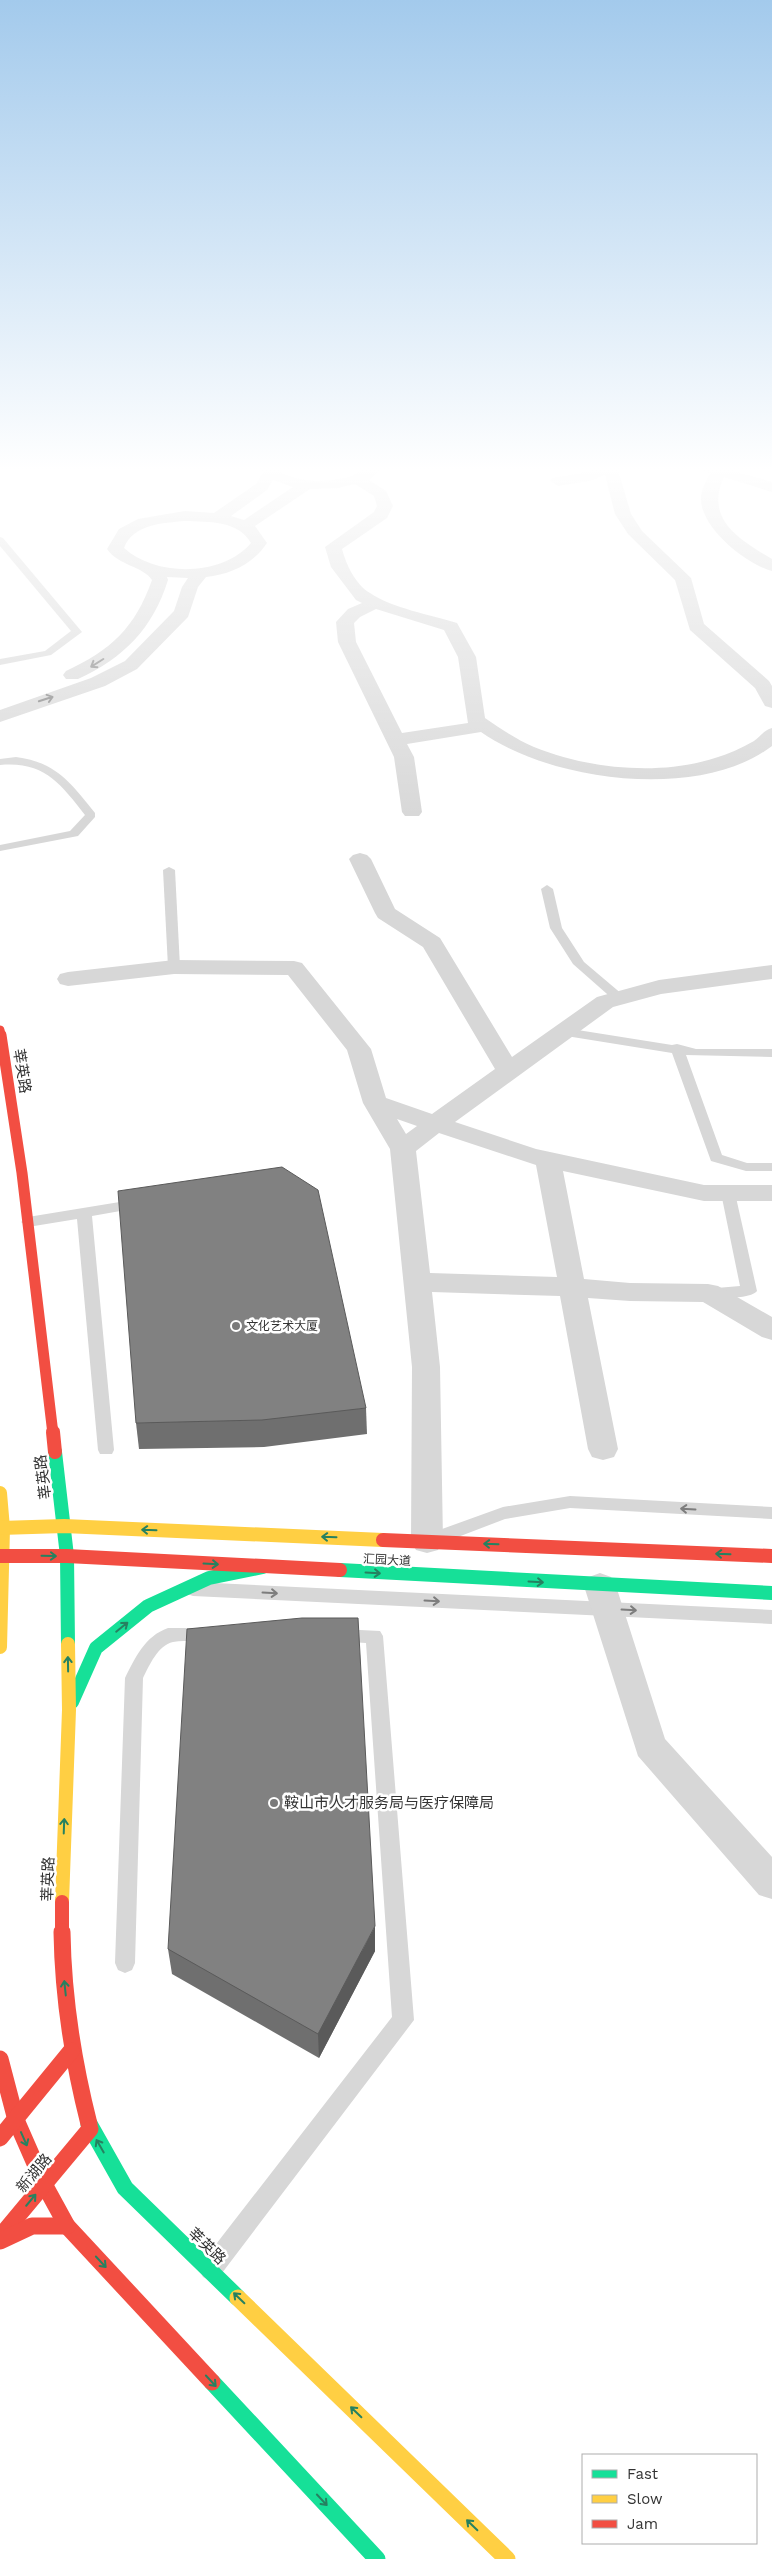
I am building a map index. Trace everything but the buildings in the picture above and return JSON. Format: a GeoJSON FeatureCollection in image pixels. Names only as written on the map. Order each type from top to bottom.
{"type":"FeatureCollection","features":[{"type":"Feature","properties":{"kind":"main road","name":"莘英路"},"geometry":{"type":"LineString","coordinates":[[0,1030],[28,1222],[67,1556],[68,1710],[60,1943],[71,2051],[76,2078],[90,2129],[125,2188],[507,2559]]}},
{"type":"Feature","properties":{"kind":"main road"},"geometry":{"type":"LineString","coordinates":[[0,1493],[2,1528],[0,1647]]}},
{"type":"Feature","properties":{"kind":"main road","name":"汇园大道"},"geometry":{"type":"LineString","coordinates":[[2,1528],[64,1526],[772,1556]]}},
{"type":"Feature","properties":{"kind":"main road","name":"汇园大道"},"geometry":{"type":"LineString","coordinates":[[1,1556],[67,1556],[263,1567],[604,1597],[772,1593]]}},
{"type":"Feature","properties":{"kind":"main road"},"geometry":{"type":"LineString","coordinates":[[68,1710],[96,1648],[148,1606],[209,1578],[263,1567]]}},
{"type":"Feature","properties":{"kind":"main road"},"geometry":{"type":"LineString","coordinates":[[0,2138],[71,2051]]}},
{"type":"Feature","properties":{"kind":"main road"},"geometry":{"type":"LineString","coordinates":[[0,2059],[16,2120],[44,2184],[67,2226],[377,2559]]}},
{"type":"Feature","properties":{"kind":"main road","name":"新湖路"},"geometry":{"type":"LineString","coordinates":[[0,2239],[90,2129]]}},
{"type":"Feature","properties":{"kind":"main road"},"geometry":{"type":"LineString","coordinates":[[0,2239],[24,2226],[46,2223],[67,2226]]}},
{"type":"Feature","properties":{"kind":"street"},"geometry":{"type":"LineString","coordinates":[[9,695],[46,686],[97,664],[137,631],[154,602],[159,585]]}},
{"type":"Feature","properties":{"kind":"street"},"geometry":{"type":"LineString","coordinates":[[0,716],[98,682],[132,666],[182,613],[191,585]]}},
{"type":"Feature","properties":{"kind":"street"},"geometry":{"type":"LineString","coordinates":[[354,585],[362,596],[375,603],[451,627],[467,657],[476,720],[533,753],[563,761],[630,773],[702,769],[728,762],[768,742]]}},
{"type":"Feature","properties":{"kind":"street"},"geometry":{"type":"LineString","coordinates":[[686,585],[696,626],[762,685],[772,702]]}},
{"type":"Feature","properties":{"kind":"street"},"geometry":{"type":"LineString","coordinates":[[375,603],[354,613],[345,622],[347,642],[404,757],[412,812]]}},
{"type":"Feature","properties":{"kind":"street"},"geometry":{"type":"LineString","coordinates":[[396,740],[485,726]]}},
{"type":"Feature","properties":{"kind":"street"},"geometry":{"type":"LineString","coordinates":[[360,859],[386,913],[432,943],[509,1071]]}},
{"type":"Feature","properties":{"kind":"street"},"geometry":{"type":"LineString","coordinates":[[68,978],[174,968],[294,968],[359,1049],[374,1103],[404,1149],[426,1366],[427,1541]]}},
{"type":"Feature","properties":{"kind":"street"},"geometry":{"type":"LineString","coordinates":[[404,1149],[605,1002],[659,987],[772,972]]}},
{"type":"Feature","properties":{"kind":"street"},"geometry":{"type":"LineString","coordinates":[[374,1103],[548,1160],[704,1193],[772,1193]]}},
{"type":"Feature","properties":{"kind":"street"},"geometry":{"type":"LineString","coordinates":[[548,1160],[603,1449]]}},
{"type":"Feature","properties":{"kind":"street"},"geometry":{"type":"LineString","coordinates":[[417,1282],[572,1287],[630,1292],[708,1293],[772,1330]]}},
{"type":"Feature","properties":{"kind":"street"},"geometry":{"type":"LineString","coordinates":[[604,1597],[650,1746],[772,1883]]}},
{"type":"Feature","properties":{"kind":"lane"},"geometry":{"type":"LineString","coordinates":[[0,650],[4,661],[48,653],[77,632],[38,585]]}},
{"type":"Feature","properties":{"kind":"lane"},"geometry":{"type":"LineString","coordinates":[[0,762],[21,760],[40,763],[62,779],[91,815],[74,834],[0,848]]}},
{"type":"Feature","properties":{"kind":"lane"},"geometry":{"type":"LineString","coordinates":[[169,870],[174,968]]}},
{"type":"Feature","properties":{"kind":"lane"},"geometry":{"type":"LineString","coordinates":[[547,890],[556,928],[579,964],[619,998]]}},
{"type":"Feature","properties":{"kind":"lane"},"geometry":{"type":"LineString","coordinates":[[565,1032],[696,1052],[772,1053]]}},
{"type":"Feature","properties":{"kind":"lane"},"geometry":{"type":"LineString","coordinates":[[678,1048],[716,1158],[746,1167],[772,1166]]}},
{"type":"Feature","properties":{"kind":"lane"},"geometry":{"type":"LineString","coordinates":[[708,1293],[750,1290],[728,1193]]}},
{"type":"Feature","properties":{"kind":"lane"},"geometry":{"type":"LineString","coordinates":[[28,1222],[151,1202]]}},
{"type":"Feature","properties":{"kind":"lane"},"geometry":{"type":"LineString","coordinates":[[84,1213],[106,1450]]}},
{"type":"Feature","properties":{"kind":"lane"},"geometry":{"type":"LineString","coordinates":[[427,1541],[502,1513],[570,1502],[772,1513]]}},
{"type":"Feature","properties":{"kind":"lane"},"geometry":{"type":"LineString","coordinates":[[186,1589],[604,1597],[772,1617]]}},
{"type":"Feature","properties":{"kind":"lane"},"geometry":{"type":"LineString","coordinates":[[125,1963],[134,1678],[147,1652],[168,1635],[227,1635]]}},
{"type":"Feature","properties":{"kind":"lane"},"geometry":{"type":"LineString","coordinates":[[210,2270],[403,2020],[374,1636],[325,1636]]}},
{"type":"Feature","properties":{"kind":"traffic: fast"},"geometry":{"type":"LineString","coordinates":[[55,1452],[67,1556],[68,1644]]}},
{"type":"Feature","properties":{"kind":"traffic: fast"},"geometry":{"type":"LineString","coordinates":[[72,1702],[96,1648],[148,1606],[209,1578],[263,1567]]}},
{"type":"Feature","properties":{"kind":"traffic: fast"},"geometry":{"type":"LineString","coordinates":[[340,1570],[772,1593]]}},
{"type":"Feature","properties":{"kind":"traffic: fast"},"geometry":{"type":"LineString","coordinates":[[89,2124],[125,2188],[238,2298]]}},
{"type":"Feature","properties":{"kind":"traffic: fast"},"geometry":{"type":"LineString","coordinates":[[212,2382],[377,2559]]}},
{"type":"Feature","properties":{"kind":"traffic: slow"},"geometry":{"type":"LineString","coordinates":[[0,1493],[3,1528],[0,1647]]}},
{"type":"Feature","properties":{"kind":"traffic: slow"},"geometry":{"type":"LineString","coordinates":[[0,1528],[64,1526],[383,1540]]}},
{"type":"Feature","properties":{"kind":"traffic: slow"},"geometry":{"type":"LineString","coordinates":[[62,1902],[69,1710],[68,1644]]}},
{"type":"Feature","properties":{"kind":"traffic: slow"},"geometry":{"type":"LineString","coordinates":[[238,2298],[507,2559]]}},
{"type":"Feature","properties":{"kind":"traffic: jam"},"geometry":{"type":"LineString","coordinates":[[0,1030],[22,1173],[55,1452]]}},
{"type":"Feature","properties":{"kind":"traffic: jam"},"geometry":{"type":"LineString","coordinates":[[383,1540],[772,1556]]}},
{"type":"Feature","properties":{"kind":"traffic: jam"},"geometry":{"type":"LineString","coordinates":[[0,1556],[67,1556],[340,1570]]}},
{"type":"Feature","properties":{"kind":"traffic: jam"},"geometry":{"type":"LineString","coordinates":[[62,1902],[62,1958],[67,2014],[76,2069],[89,2124]]}},
{"type":"Feature","properties":{"kind":"traffic: jam"},"geometry":{"type":"LineString","coordinates":[[0,2138],[71,2051]]}},
{"type":"Feature","properties":{"kind":"traffic: jam"},"geometry":{"type":"LineString","coordinates":[[0,2059],[16,2120],[44,2184],[67,2226],[212,2382]]}},
{"type":"Feature","properties":{"kind":"traffic: jam"},"geometry":{"type":"LineString","coordinates":[[0,2237],[90,2129]]}},
{"type":"Feature","properties":{"kind":"traffic: jam"},"geometry":{"type":"LineString","coordinates":[[0,2241],[32,2226],[67,2226]]}},
{"type":"Feature","properties":{"kind":"place","name":"文化艺术大厦"},"geometry":{"type":"Point","coordinates":[236,1326]}},
{"type":"Feature","properties":{"kind":"place","name":"鞍山市人才服务局与医疗保障局"},"geometry":{"type":"Point","coordinates":[274,1803]}}]}
